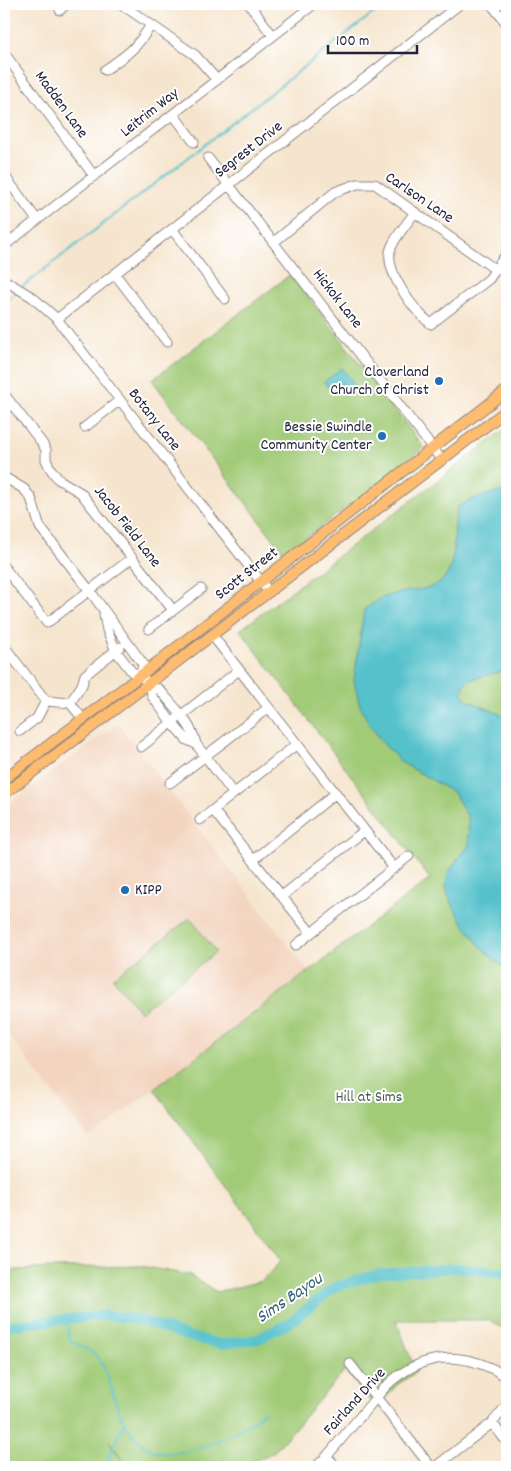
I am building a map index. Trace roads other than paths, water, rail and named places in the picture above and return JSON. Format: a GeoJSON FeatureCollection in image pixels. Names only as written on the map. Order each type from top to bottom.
{"type":"FeatureCollection","features":[{"type":"Feature","properties":{"kind":"main road","name":"Scott Street"},"geometry":{"type":"LineString","coordinates":[[4,779],[434,449],[507,390]]}},
{"type":"Feature","properties":{"kind":"main road","name":"Scott Street"},"geometry":{"type":"LineString","coordinates":[[4,794],[150,686],[212,635],[507,410]]}},
{"type":"Feature","properties":{"kind":"main road"},"geometry":{"type":"LineString","coordinates":[[346,516],[354,526]]}},
{"type":"Feature","properties":{"kind":"main road"},"geometry":{"type":"LineString","coordinates":[[36,754],[44,764]]}},
{"type":"Feature","properties":{"kind":"street"},"geometry":{"type":"LineString","coordinates":[[121,4],[195,55],[217,80]]}},
{"type":"Feature","properties":{"kind":"street"},"geometry":{"type":"LineString","coordinates":[[249,4],[273,36]]}},
{"type":"Feature","properties":{"kind":"street","name":"Leitrim Way"},"geometry":{"type":"LineString","coordinates":[[4,246],[314,4]]}},
{"type":"Feature","properties":{"kind":"street","name":"Segrest Drive"},"geometry":{"type":"LineString","coordinates":[[57,319],[460,4]]}},
{"type":"Feature","properties":{"kind":"street"},"geometry":{"type":"LineString","coordinates":[[491,4],[507,24]]}},
{"type":"Feature","properties":{"kind":"street"},"geometry":{"type":"LineString","coordinates":[[105,70],[132,51],[151,25]]}},
{"type":"Feature","properties":{"kind":"street","name":"Madden Lane"},"geometry":{"type":"LineString","coordinates":[[4,53],[94,176]]}},
{"type":"Feature","properties":{"kind":"street"},"geometry":{"type":"LineString","coordinates":[[173,114],[194,142]]}},
{"type":"Feature","properties":{"kind":"street","name":"Hickok Lane"},"geometry":{"type":"LineString","coordinates":[[208,158],[441,459]]}},
{"type":"Feature","properties":{"kind":"street"},"geometry":{"type":"LineString","coordinates":[[4,175],[37,220]]}},
{"type":"Feature","properties":{"kind":"street","name":"Carlson Lane"},"geometry":{"type":"LineString","coordinates":[[274,242],[335,192],[357,184],[375,184],[496,270]]}},
{"type":"Feature","properties":{"kind":"street"},"geometry":{"type":"LineString","coordinates":[[415,212],[391,249],[391,267],[396,281],[424,318],[431,324],[489,278],[507,253]]}},
{"type":"Feature","properties":{"kind":"street"},"geometry":{"type":"LineString","coordinates":[[172,229],[225,299]]}},
{"type":"Feature","properties":{"kind":"street"},"geometry":{"type":"LineString","coordinates":[[115,274],[167,342]]}},
{"type":"Feature","properties":{"kind":"street","name":"Botany Lane"},"geometry":{"type":"LineString","coordinates":[[4,280],[38,301],[57,319],[269,592]]}},
{"type":"Feature","properties":{"kind":"street","name":"Jacob Field Lane"},"geometry":{"type":"LineString","coordinates":[[4,394],[42,443],[46,450],[46,460],[58,479],[81,493],[173,610]]}},
{"type":"Feature","properties":{"kind":"street"},"geometry":{"type":"LineString","coordinates":[[85,427],[120,400]]}},
{"type":"Feature","properties":{"kind":"street"},"geometry":{"type":"LineString","coordinates":[[4,478],[28,493],[35,507],[40,527],[90,591],[143,664],[141,675]]}},
{"type":"Feature","properties":{"kind":"street"},"geometry":{"type":"LineString","coordinates":[[4,567],[47,623],[132,558]]}},
{"type":"Feature","properties":{"kind":"street"},"geometry":{"type":"LineString","coordinates":[[149,629],[201,589]]}},
{"type":"Feature","properties":{"kind":"street"},"geometry":{"type":"LineString","coordinates":[[102,610],[107,630],[116,651],[132,672],[141,675],[150,686],[152,696],[172,723],[187,740],[196,744]]}},
{"type":"Feature","properties":{"kind":"street"},"geometry":{"type":"LineString","coordinates":[[212,635],[394,868]]}},
{"type":"Feature","properties":{"kind":"street"},"geometry":{"type":"LineString","coordinates":[[70,703],[82,685],[85,675],[116,651],[125,641]]}},
{"type":"Feature","properties":{"kind":"street"},"geometry":{"type":"LineString","coordinates":[[4,646],[46,701],[70,703],[82,719]]}},
{"type":"Feature","properties":{"kind":"street"},"geometry":{"type":"LineString","coordinates":[[141,748],[239,670]]}},
{"type":"Feature","properties":{"kind":"street"},"geometry":{"type":"LineString","coordinates":[[150,686],[159,689],[181,716],[194,734],[196,744],[233,793]]}},
{"type":"Feature","properties":{"kind":"street"},"geometry":{"type":"LineString","coordinates":[[20,731],[37,718],[43,710],[46,701]]}},
{"type":"Feature","properties":{"kind":"street"},"geometry":{"type":"LineString","coordinates":[[162,710],[170,703]]}},
{"type":"Feature","properties":{"kind":"street"},"geometry":{"type":"LineString","coordinates":[[170,783],[268,708]]}},
{"type":"Feature","properties":{"kind":"street"},"geometry":{"type":"LineString","coordinates":[[200,820],[297,744]]}},
{"type":"Feature","properties":{"kind":"street"},"geometry":{"type":"LineString","coordinates":[[253,860],[336,794]]}},
{"type":"Feature","properties":{"kind":"street"},"geometry":{"type":"LineString","coordinates":[[213,810],[311,933]]}},
{"type":"Feature","properties":{"kind":"street"},"geometry":{"type":"LineString","coordinates":[[282,896],[364,831]]}},
{"type":"Feature","properties":{"kind":"street"},"geometry":{"type":"LineString","coordinates":[[296,945],[409,856]]}},
{"type":"Feature","properties":{"kind":"street","name":"Fairland Drive"},"geometry":{"type":"LineString","coordinates":[[316,1467],[394,1378],[406,1370],[438,1358],[455,1358],[472,1360],[492,1367],[507,1377]]}},
{"type":"Feature","properties":{"kind":"street"},"geometry":{"type":"LineString","coordinates":[[350,1364],[431,1467]]}},
{"type":"Feature","properties":{"kind":"street"},"geometry":{"type":"LineString","coordinates":[[435,1467],[492,1423],[507,1405]]}},
{"type":"Feature","properties":{"kind":"street"},"geometry":{"type":"LineString","coordinates":[[492,1423],[507,1442]]}},
{"type":"Feature","properties":{"kind":"street"},"geometry":{"type":"LineString","coordinates":[[327,1456],[336,1467]]}},
{"type":"Feature","properties":{"kind":"water"},"geometry":{"type":"Polygon","coordinates":[[[342,368],[354,384],[348,389],[342,383],[331,392],[324,382],[342,368]]]}},
{"type":"Feature","properties":{"kind":"water"},"geometry":{"type":"Polygon","coordinates":[[[507,491],[507,670],[469,680],[464,685],[463,694],[467,700],[507,717],[507,969],[490,956],[474,938],[454,908],[446,889],[446,882],[450,872],[469,846],[468,817],[454,793],[401,762],[382,742],[368,722],[359,703],[354,680],[364,610],[386,597],[428,588],[442,581],[453,558],[457,508],[474,499],[507,491]]]}},
{"type":"Feature","properties":{"kind":"waterway"},"geometry":{"type":"LineString","coordinates":[[22,287],[385,4]]}},
{"type":"Feature","properties":{"kind":"waterway"},"geometry":{"type":"LineString","coordinates":[[4,302],[17,292]]}},
{"type":"Feature","properties":{"kind":"waterway","name":"Sims Bayou"},"geometry":{"type":"LineString","coordinates":[[4,1326],[105,1315],[140,1320],[190,1337],[222,1344],[258,1339],[289,1323],[335,1287],[378,1274],[456,1268],[507,1273]]}},
{"type":"Feature","properties":{"kind":"waterway"},"geometry":{"type":"LineString","coordinates":[[66,1321],[70,1340],[98,1358],[103,1365],[120,1414],[132,1433],[150,1449],[162,1453],[177,1452],[210,1444],[242,1428],[255,1420],[264,1411]]}},
{"type":"Feature","properties":{"kind":"waterway"},"geometry":{"type":"LineString","coordinates":[[105,1467],[124,1422]]}},
{"type":"Feature","properties":{"kind":"place","name":"Cloverland Church of Christ"},"geometry":{"type":"Point","coordinates":[439,381]}},
{"type":"Feature","properties":{"kind":"place","name":"Bessie Swindle Community Center"},"geometry":{"type":"Point","coordinates":[382,436]}},
{"type":"Feature","properties":{"kind":"place","name":"KIPP"},"geometry":{"type":"Point","coordinates":[125,890]}},
{"type":"Feature","properties":{"kind":"park label","name":"Hill at Sims"},"geometry":{"type":"Point","coordinates":[369,1097]}}]}
